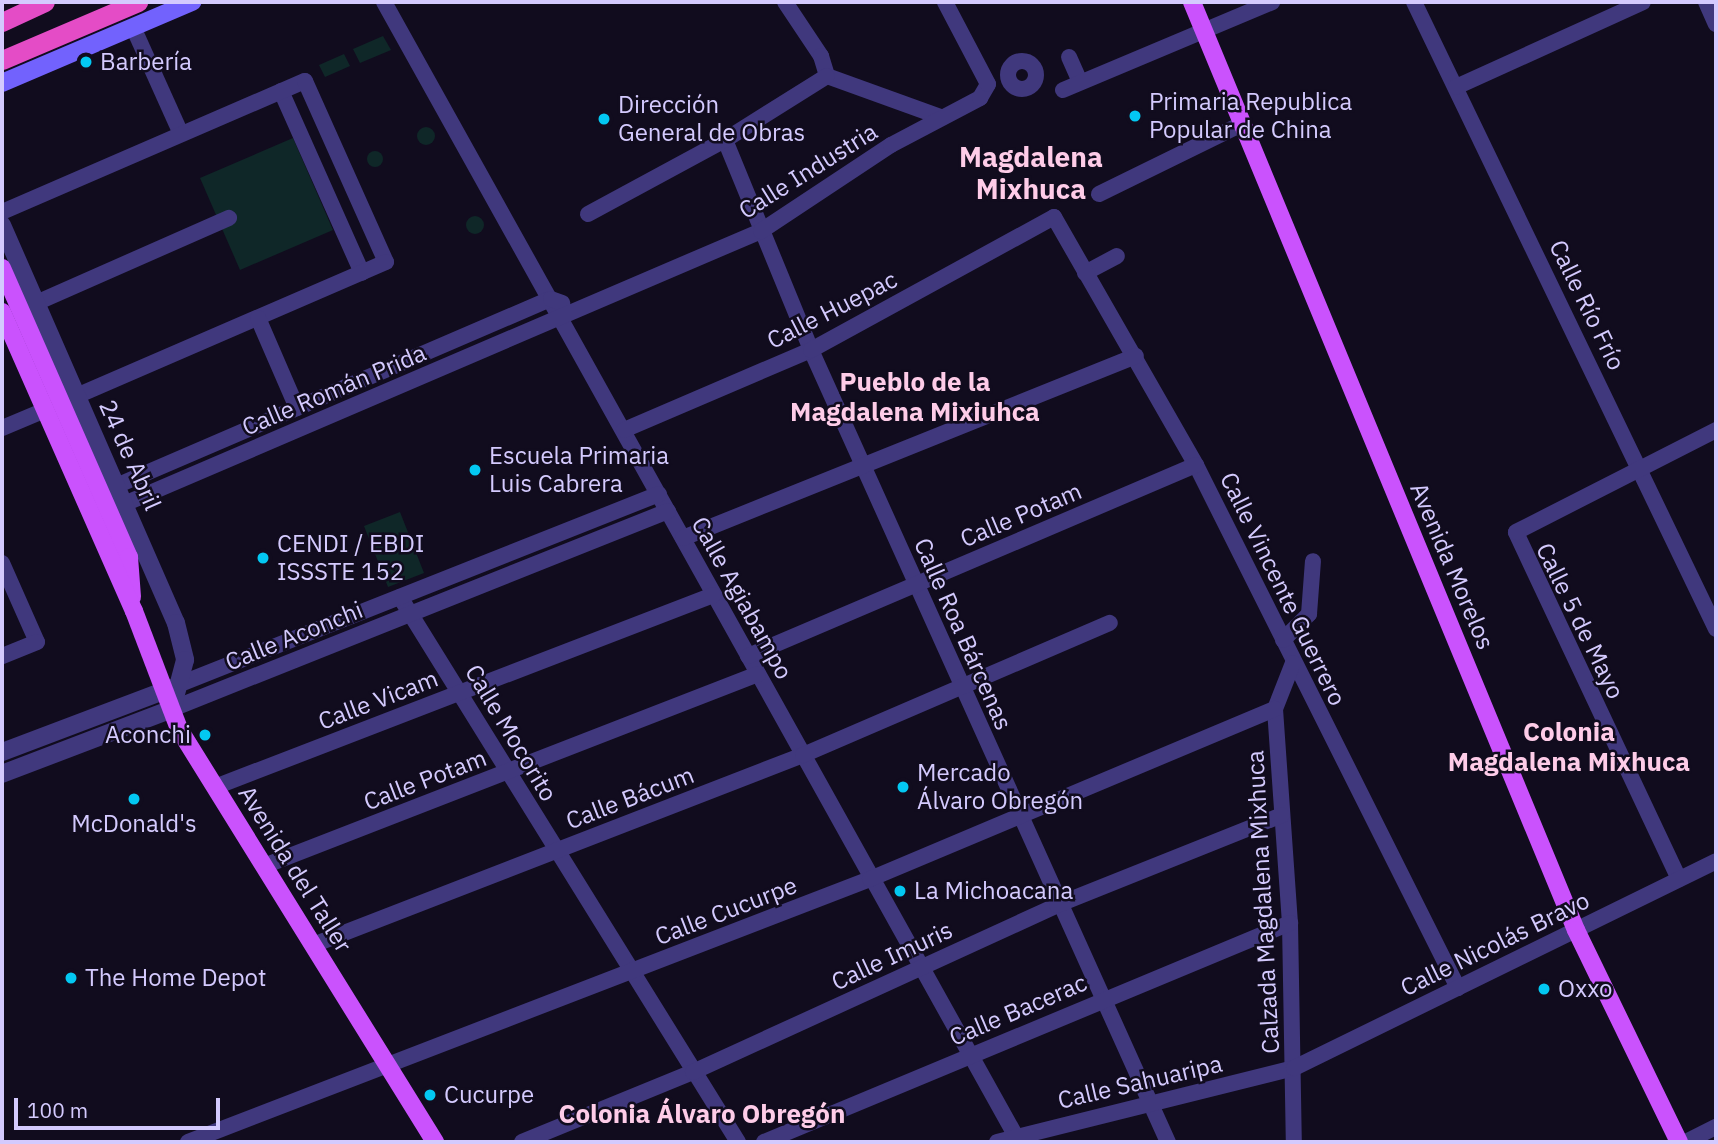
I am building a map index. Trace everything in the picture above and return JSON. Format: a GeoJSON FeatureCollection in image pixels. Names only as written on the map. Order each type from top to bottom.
{"type":"FeatureCollection","features":[{"type":"Feature","properties":{"kind":"highway"},"geometry":{"type":"LineString","coordinates":[[2,13],[43,2]]}},
{"type":"Feature","properties":{"kind":"highway"},"geometry":{"type":"LineString","coordinates":[[2,22],[43,2]]}},
{"type":"Feature","properties":{"kind":"highway"},"geometry":{"type":"LineString","coordinates":[[2,60],[138,2]]}},
{"type":"Feature","properties":{"kind":"main road"},"geometry":{"type":"LineString","coordinates":[[2,83],[192,2]]}},
{"type":"Feature","properties":{"kind":"main road","name":"Avenida Morelos"},"geometry":{"type":"LineString","coordinates":[[1192,2],[1576,930],[1679,1142]]}},
{"type":"Feature","properties":{"kind":"main road","name":"Avenida del Taller"},"geometry":{"type":"LineString","coordinates":[[2,268],[129,556],[134,611]]}},
{"type":"Feature","properties":{"kind":"main road","name":"Avenida del Taller"},"geometry":{"type":"LineString","coordinates":[[3,316],[134,611],[173,687],[172,709],[215,787],[435,1142]]}},
{"type":"Feature","properties":{"kind":"street","name":"Calle Agiabampo"},"geometry":{"type":"LineString","coordinates":[[384,2],[562,318],[870,879],[1018,1138]]}},
{"type":"Feature","properties":{"kind":"street"},"geometry":{"type":"LineString","coordinates":[[785,2],[821,56],[827,76]]}},
{"type":"Feature","properties":{"kind":"street"},"geometry":{"type":"LineString","coordinates":[[945,2],[984,91]]}},
{"type":"Feature","properties":{"kind":"street"},"geometry":{"type":"LineString","coordinates":[[1063,90],[1272,2]]}},
{"type":"Feature","properties":{"kind":"street","name":"Calle Río Frío"},"geometry":{"type":"LineString","coordinates":[[1414,2],[1714,618]]}},
{"type":"Feature","properties":{"kind":"street"},"geometry":{"type":"LineString","coordinates":[[1456,87],[1643,2]]}},
{"type":"Feature","properties":{"kind":"street"},"geometry":{"type":"LineString","coordinates":[[1706,2],[1716,24]]}},
{"type":"Feature","properties":{"kind":"street"},"geometry":{"type":"LineString","coordinates":[[133,27],[181,134]]}},
{"type":"Feature","properties":{"kind":"street"},"geometry":{"type":"LineString","coordinates":[[1069,57],[1080,82]]}},
{"type":"Feature","properties":{"kind":"street","name":"Calle Industria"},"geometry":{"type":"LineString","coordinates":[[562,318],[761,231],[1008,75]]}},
{"type":"Feature","properties":{"kind":"street"},"geometry":{"type":"LineString","coordinates":[[827,76],[940,117]]}},
{"type":"Feature","properties":{"kind":"street"},"geometry":{"type":"LineString","coordinates":[[588,214],[725,140],[827,76]]}},
{"type":"Feature","properties":{"kind":"street"},"geometry":{"type":"LineString","coordinates":[[2,212],[304,81],[386,262],[77,396]]}},
{"type":"Feature","properties":{"kind":"street"},"geometry":{"type":"LineString","coordinates":[[281,91],[362,273]]}},
{"type":"Feature","properties":{"kind":"street"},"geometry":{"type":"LineString","coordinates":[[1099,194],[1242,124]]}},
{"type":"Feature","properties":{"kind":"street","name":"Calle Roa Bárcenas"},"geometry":{"type":"LineString","coordinates":[[725,140],[811,350],[1057,905],[1103,998],[1168,1142]]}},
{"type":"Feature","properties":{"kind":"street"},"geometry":{"type":"LineString","coordinates":[[321,181],[345,170]]}},
{"type":"Feature","properties":{"kind":"street","name":"Calle Vincente Guerrero"},"geometry":{"type":"LineString","coordinates":[[1054,217],[1196,465],[1458,988]]}},
{"type":"Feature","properties":{"kind":"street","name":"Calle Huepac"},"geometry":{"type":"LineString","coordinates":[[624,430],[811,350],[1054,217]]}},
{"type":"Feature","properties":{"kind":"street"},"geometry":{"type":"LineString","coordinates":[[36,303],[229,218]]}},
{"type":"Feature","properties":{"kind":"street","name":"24 de Abril"},"geometry":{"type":"LineString","coordinates":[[2,225],[182,640],[173,687]]}},
{"type":"Feature","properties":{"kind":"street"},"geometry":{"type":"LineString","coordinates":[[1086,273],[1117,256]]}},
{"type":"Feature","properties":{"kind":"street"},"geometry":{"type":"LineString","coordinates":[[551,299],[580,309]]}},
{"type":"Feature","properties":{"kind":"street","name":"Calle Román Prida"},"geometry":{"type":"LineString","coordinates":[[116,486],[551,299]]}},
{"type":"Feature","properties":{"kind":"street"},"geometry":{"type":"LineString","coordinates":[[258,318],[297,408]]}},
{"type":"Feature","properties":{"kind":"street","name":"Calle Román Prida"},"geometry":{"type":"LineString","coordinates":[[124,504],[562,318]]}},
{"type":"Feature","properties":{"kind":"street"},"geometry":{"type":"LineString","coordinates":[[682,538],[1136,356]]}},
{"type":"Feature","properties":{"kind":"street"},"geometry":{"type":"LineString","coordinates":[[368,378],[376,397]]}},
{"type":"Feature","properties":{"kind":"street"},"geometry":{"type":"LineString","coordinates":[[2,428],[45,410]]}},
{"type":"Feature","properties":{"kind":"street"},"geometry":{"type":"LineString","coordinates":[[1640,467],[1716,430]]}},
{"type":"Feature","properties":{"kind":"street","name":"Calle Potam"},"geometry":{"type":"LineString","coordinates":[[748,656],[1196,465]]}},
{"type":"Feature","properties":{"kind":"street","name":"Calle 5 de Mayo"},"geometry":{"type":"LineString","coordinates":[[1640,467],[1517,533],[1679,879]]}},
{"type":"Feature","properties":{"kind":"street","name":"Calle Aconchi"},"geometry":{"type":"LineString","coordinates":[[173,687],[659,494]]}},
{"type":"Feature","properties":{"kind":"street","name":"Calle Aconchi"},"geometry":{"type":"LineString","coordinates":[[172,709],[668,511]]}},
{"type":"Feature","properties":{"kind":"street"},"geometry":{"type":"LineString","coordinates":[[1283,640],[1308,614],[1313,561]]}},
{"type":"Feature","properties":{"kind":"street"},"geometry":{"type":"LineString","coordinates":[[2,563],[37,642],[2,656]]}},
{"type":"Feature","properties":{"kind":"street","name":"Calle Vicam"},"geometry":{"type":"LineString","coordinates":[[215,787],[713,595]]}},
{"type":"Feature","properties":{"kind":"street","name":"Calle Mocorito"},"geometry":{"type":"LineString","coordinates":[[400,597],[738,1142]]}},
{"type":"Feature","properties":{"kind":"street","name":"Calle Bácum"},"geometry":{"type":"LineString","coordinates":[[313,945],[803,755],[1110,623]]}},
{"type":"Feature","properties":{"kind":"street","name":"Calzada Magdalena Mixhuca"},"geometry":{"type":"LineString","coordinates":[[1293,663],[1275,709],[1290,923],[1294,1142]]}},
{"type":"Feature","properties":{"kind":"street","name":"Calle Potam"},"geometry":{"type":"LineString","coordinates":[[264,866],[758,674]]}},
{"type":"Feature","properties":{"kind":"street"},"geometry":{"type":"LineString","coordinates":[[2,752],[173,687]]}},
{"type":"Feature","properties":{"kind":"street"},"geometry":{"type":"LineString","coordinates":[[2,774],[172,709]]}},
{"type":"Feature","properties":{"kind":"street","name":"Calle Cucurpe"},"geometry":{"type":"LineString","coordinates":[[188,1142],[870,879],[1275,709]]}},
{"type":"Feature","properties":{"kind":"street","name":"Calle Imuris"},"geometry":{"type":"LineString","coordinates":[[522,1142],[693,1072],[1057,905],[1282,815]]}},
{"type":"Feature","properties":{"kind":"street","name":"Calle Nicolás Bravo"},"geometry":{"type":"LineString","coordinates":[[1294,1068],[1716,861]]}},
{"type":"Feature","properties":{"kind":"street","name":"Calle Bacerac"},"geometry":{"type":"LineString","coordinates":[[764,1142],[1103,998],[1290,923]]}},
{"type":"Feature","properties":{"kind":"street","name":"Calle Sahuaripa"},"geometry":{"type":"LineString","coordinates":[[997,1142],[1294,1068]]}},
{"type":"Feature","properties":{"kind":"street"},"geometry":{"type":"LineString","coordinates":[[1686,1142],[1716,1127]]}},
{"type":"Feature","properties":{"kind":"green space"},"geometry":{"type":"Polygon","coordinates":[[[383,36],[391,50],[360,63],[353,49],[383,36]]]}},
{"type":"Feature","properties":{"kind":"green space"},"geometry":{"type":"Polygon","coordinates":[[[344,54],[350,66],[325,77],[319,65],[344,54]]]}},
{"type":"Feature","properties":{"kind":"green space"},"geometry":{"type":"Polygon","coordinates":[[[426,127],[432,130],[435,136],[432,142],[426,145],[420,142],[417,136],[420,130],[426,127]]]}},
{"type":"Feature","properties":{"kind":"green space"},"geometry":{"type":"Polygon","coordinates":[[[293,138],[333,230],[240,270],[200,178],[293,138]]]}},
{"type":"Feature","properties":{"kind":"green space"},"geometry":{"type":"Polygon","coordinates":[[[372,151],[378,151],[383,159],[381,165],[372,167],[367,162],[367,156],[372,151]]]}},
{"type":"Feature","properties":{"kind":"green space"},"geometry":{"type":"Polygon","coordinates":[[[471,216],[479,216],[484,225],[482,232],[471,234],[466,229],[466,221],[471,216]]]}},
{"type":"Feature","properties":{"kind":"green space"},"geometry":{"type":"Polygon","coordinates":[[[400,512],[424,573],[388,587],[364,526],[400,512]]]}},
{"type":"Feature","properties":{"kind":"place","name":"Barbería"},"geometry":{"type":"Point","coordinates":[86,62]}},
{"type":"Feature","properties":{"kind":"place","name":"Primaria Republica Popular de China"},"geometry":{"type":"Point","coordinates":[1135,116]}},
{"type":"Feature","properties":{"kind":"place","name":"Dirección General de Obras"},"geometry":{"type":"Point","coordinates":[604,119]}},
{"type":"Feature","properties":{"kind":"place","name":"Escuela Primaria Luis Cabrera"},"geometry":{"type":"Point","coordinates":[475,470]}},
{"type":"Feature","properties":{"kind":"place","name":"CENDI / EBDI ISSSTE 152"},"geometry":{"type":"Point","coordinates":[263,558]}},
{"type":"Feature","properties":{"kind":"place","name":"Aconchi"},"geometry":{"type":"Point","coordinates":[205,735]}},
{"type":"Feature","properties":{"kind":"place","name":"Mercado Álvaro Obregón"},"geometry":{"type":"Point","coordinates":[903,787]}},
{"type":"Feature","properties":{"kind":"place","name":"McDonald's"},"geometry":{"type":"Point","coordinates":[134,799]}},
{"type":"Feature","properties":{"kind":"place","name":"La Michoacana"},"geometry":{"type":"Point","coordinates":[900,891]}},
{"type":"Feature","properties":{"kind":"place","name":"The Home Depot"},"geometry":{"type":"Point","coordinates":[71,978]}},
{"type":"Feature","properties":{"kind":"place","name":"Oxxo"},"geometry":{"type":"Point","coordinates":[1544,989]}},
{"type":"Feature","properties":{"kind":"place","name":"Cucurpe"},"geometry":{"type":"Point","coordinates":[430,1095]}},
{"type":"Feature","properties":{"kind":"district","name":"Magdalena Mixhuca"},"geometry":{"type":"Point","coordinates":[1031,173]}},
{"type":"Feature","properties":{"kind":"district","name":"Pueblo de la Magdalena Mixiuhca"},"geometry":{"type":"Point","coordinates":[915,397]}},
{"type":"Feature","properties":{"kind":"district","name":"Colonia Magdalena Mixhuca"},"geometry":{"type":"Point","coordinates":[1569,747]}},
{"type":"Feature","properties":{"kind":"district","name":"Colonia Álvaro Obregón"},"geometry":{"type":"Point","coordinates":[702,1114]}}]}
